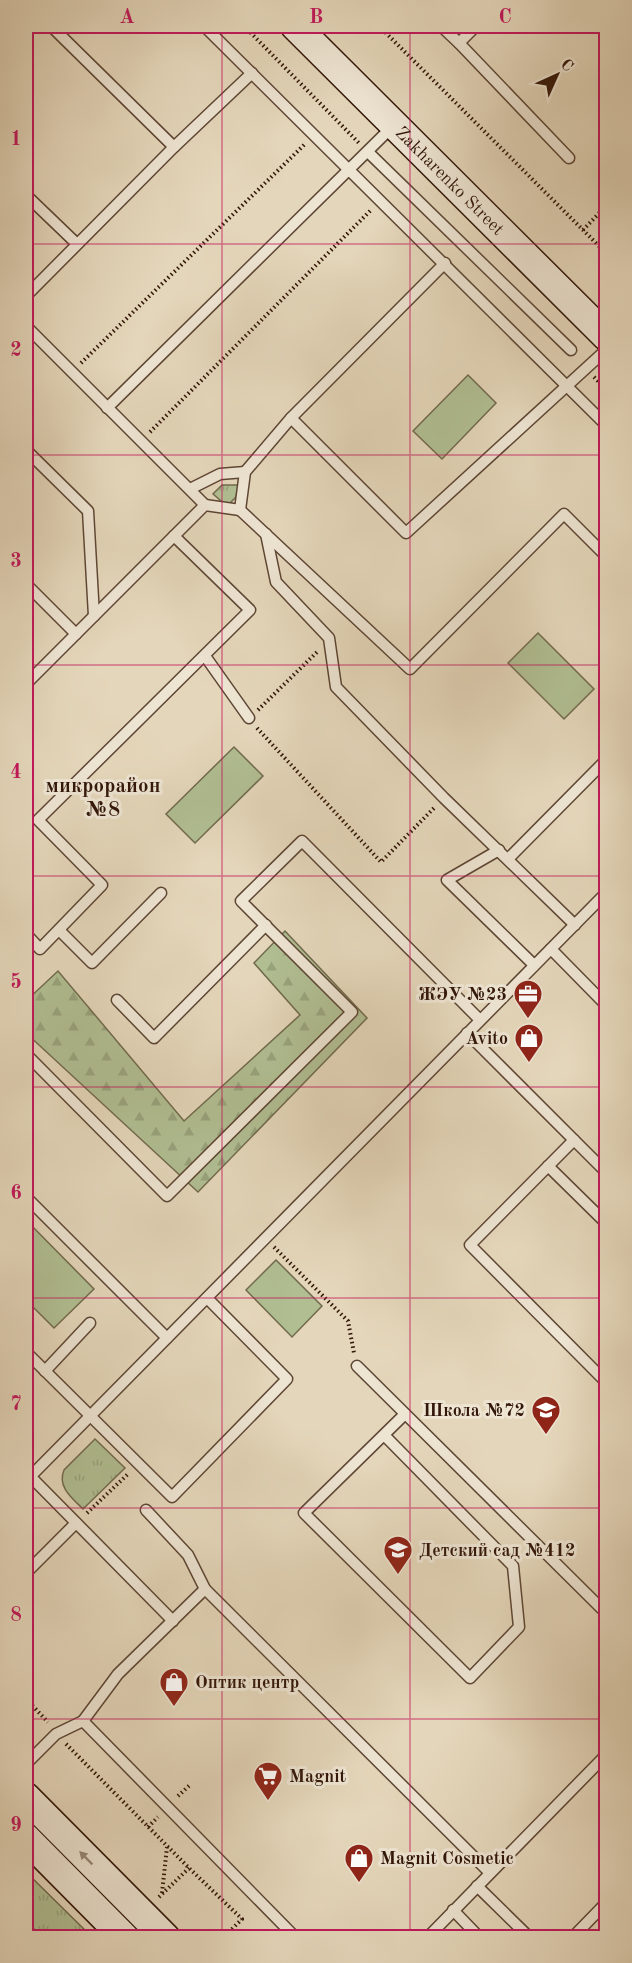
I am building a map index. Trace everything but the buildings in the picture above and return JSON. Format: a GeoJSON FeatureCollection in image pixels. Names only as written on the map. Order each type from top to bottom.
{"type":"FeatureCollection","features":[{"type":"Feature","properties":{"kind":"main road","name":"Zakharenko Street"},"geometry":{"type":"LineString","coordinates":[[299,27],[606,336]]}},
{"type":"Feature","properties":{"kind":"main road"},"geometry":{"type":"LineString","coordinates":[[26,1797],[166,1938]]}},
{"type":"Feature","properties":{"kind":"main road"},"geometry":{"type":"LineString","coordinates":[[26,1838],[125,1938]]}},
{"type":"Feature","properties":{"kind":"main road"},"geometry":{"type":"LineString","coordinates":[[60,1872],[83,1884],[108,1906],[112,1906],[119,1900],[113,1885]]}},
{"type":"Feature","properties":{"kind":"lane"},"geometry":{"type":"LineString","coordinates":[[51,26],[174,147]]}},
{"type":"Feature","properties":{"kind":"lane"},"geometry":{"type":"LineString","coordinates":[[204,26],[606,425]]}},
{"type":"Feature","properties":{"kind":"lane"},"geometry":{"type":"LineString","coordinates":[[441,26],[570,158]]}},
{"type":"Feature","properties":{"kind":"lane"},"geometry":{"type":"LineString","coordinates":[[459,43],[476,26]]}},
{"type":"Feature","properties":{"kind":"lane"},"geometry":{"type":"LineString","coordinates":[[26,296],[174,147],[252,73]]}},
{"type":"Feature","properties":{"kind":"lane"},"geometry":{"type":"LineString","coordinates":[[107,408],[394,125]]}},
{"type":"Feature","properties":{"kind":"lane"},"geometry":{"type":"LineString","coordinates":[[368,152],[571,350]]}},
{"type":"Feature","properties":{"kind":"lane"},"geometry":{"type":"LineString","coordinates":[[26,195],[77,244]]}},
{"type":"Feature","properties":{"kind":"lane"},"geometry":{"type":"LineString","coordinates":[[240,510],[245,472],[291,418],[445,264]]}},
{"type":"Feature","properties":{"kind":"lane"},"geometry":{"type":"LineString","coordinates":[[26,326],[206,505],[240,510],[410,669],[564,514],[606,556]]}},
{"type":"Feature","properties":{"kind":"lane"},"geometry":{"type":"LineString","coordinates":[[291,418],[406,533],[606,350]]}},
{"type":"Feature","properties":{"kind":"lane"},"geometry":{"type":"LineString","coordinates":[[26,450],[88,511],[94,616]]}},
{"type":"Feature","properties":{"kind":"lane"},"geometry":{"type":"LineString","coordinates":[[190,489],[220,474],[245,472]]}},
{"type":"Feature","properties":{"kind":"lane"},"geometry":{"type":"LineString","coordinates":[[26,684],[206,505]]}},
{"type":"Feature","properties":{"kind":"lane"},"geometry":{"type":"LineString","coordinates":[[266,534],[276,582],[329,638],[336,687],[444,798],[574,925]]}},
{"type":"Feature","properties":{"kind":"lane"},"geometry":{"type":"LineString","coordinates":[[26,934],[40,949],[102,885],[38,820],[250,610],[174,536]]}},
{"type":"Feature","properties":{"kind":"lane"},"geometry":{"type":"LineString","coordinates":[[26,584],[76,634]]}},
{"type":"Feature","properties":{"kind":"lane"},"geometry":{"type":"LineString","coordinates":[[205,656],[249,718]]}},
{"type":"Feature","properties":{"kind":"lane"},"geometry":{"type":"LineString","coordinates":[[508,859],[606,760]]}},
{"type":"Feature","properties":{"kind":"lane"},"geometry":{"type":"LineString","coordinates":[[26,1054],[167,1196],[352,1012],[241,901],[302,841],[480,1020]]}},
{"type":"Feature","properties":{"kind":"lane"},"geometry":{"type":"LineString","coordinates":[[499,850],[447,880],[534,965]]}},
{"type":"Feature","properties":{"kind":"lane"},"geometry":{"type":"LineString","coordinates":[[59,930],[92,963],[161,893]]}},
{"type":"Feature","properties":{"kind":"lane"},"geometry":{"type":"LineString","coordinates":[[173,1621],[76,1523],[28,1479],[606,893]]}},
{"type":"Feature","properties":{"kind":"lane"},"geometry":{"type":"LineString","coordinates":[[117,1000],[154,1038],[266,926]]}},
{"type":"Feature","properties":{"kind":"lane"},"geometry":{"type":"LineString","coordinates":[[551,949],[606,1005]]}},
{"type":"Feature","properties":{"kind":"lane"},"geometry":{"type":"LineString","coordinates":[[467,1034],[606,1172]]}},
{"type":"Feature","properties":{"kind":"lane"},"geometry":{"type":"LineString","coordinates":[[574,1140],[470,1245],[606,1382]]}},
{"type":"Feature","properties":{"kind":"lane"},"geometry":{"type":"LineString","coordinates":[[548,1166],[606,1223]]}},
{"type":"Feature","properties":{"kind":"lane"},"geometry":{"type":"LineString","coordinates":[[26,1197],[167,1338]]}},
{"type":"Feature","properties":{"kind":"lane"},"geometry":{"type":"LineString","coordinates":[[26,1352],[172,1497],[287,1379],[207,1298]]}},
{"type":"Feature","properties":{"kind":"lane"},"geometry":{"type":"LineString","coordinates":[[45,1371],[90,1323]]}},
{"type":"Feature","properties":{"kind":"lane"},"geometry":{"type":"LineString","coordinates":[[357,1366],[606,1613]]}},
{"type":"Feature","properties":{"kind":"lane"},"geometry":{"type":"LineString","coordinates":[[384,1435],[513,1566],[519,1627],[470,1678],[304,1513],[405,1414]]}},
{"type":"Feature","properties":{"kind":"lane"},"geometry":{"type":"LineString","coordinates":[[146,1510],[188,1555],[205,1589],[490,1873]]}},
{"type":"Feature","properties":{"kind":"lane"},"geometry":{"type":"LineString","coordinates":[[26,1573],[76,1523]]}},
{"type":"Feature","properties":{"kind":"lane"},"geometry":{"type":"LineString","coordinates":[[26,1764],[56,1734],[84,1721],[118,1674],[205,1589]]}},
{"type":"Feature","properties":{"kind":"lane"},"geometry":{"type":"LineString","coordinates":[[84,1721],[296,1938]]}},
{"type":"Feature","properties":{"kind":"lane"},"geometry":{"type":"LineString","coordinates":[[427,1938],[606,1755]]}},
{"type":"Feature","properties":{"kind":"lane"},"geometry":{"type":"LineString","coordinates":[[477,1886],[530,1938]]}},
{"type":"Feature","properties":{"kind":"lane"},"geometry":{"type":"LineString","coordinates":[[572,1938],[606,1903]]}},
{"type":"Feature","properties":{"kind":"lane"},"geometry":{"type":"LineString","coordinates":[[453,1910],[480,1938]]}},
{"type":"Feature","properties":{"kind":"path"},"geometry":{"type":"LineString","coordinates":[[244,26],[368,152]]}},
{"type":"Feature","properties":{"kind":"path"},"geometry":{"type":"LineString","coordinates":[[379,26],[606,253]]}},
{"type":"Feature","properties":{"kind":"path"},"geometry":{"type":"LineString","coordinates":[[72,372],[314,135]]}},
{"type":"Feature","properties":{"kind":"path"},"geometry":{"type":"LineString","coordinates":[[141,440],[380,201]]}},
{"type":"Feature","properties":{"kind":"path"},"geometry":{"type":"LineString","coordinates":[[583,230],[606,206]]}},
{"type":"Feature","properties":{"kind":"path"},"geometry":{"type":"LineString","coordinates":[[328,642],[249,718],[381,862],[444,798]]}},
{"type":"Feature","properties":{"kind":"path"},"geometry":{"type":"LineString","coordinates":[[265,1239],[348,1321],[357,1366]]}},
{"type":"Feature","properties":{"kind":"path"},"geometry":{"type":"LineString","coordinates":[[76,1523],[138,1464]]}},
{"type":"Feature","properties":{"kind":"path"},"geometry":{"type":"LineString","coordinates":[[26,1699],[51,1724],[56,1734],[242,1919],[223,1938]]}},
{"type":"Feature","properties":{"kind":"path"},"geometry":{"type":"LineString","coordinates":[[162,1894],[167,1846]]}},
{"type":"Feature","properties":{"kind":"path"},"geometry":{"type":"LineString","coordinates":[[26,1933],[30,1938]]}},
{"type":"Feature","properties":{"kind":"green space"},"geometry":{"type":"Polygon","coordinates":[[[468,375],[496,403],[442,459],[413,431],[468,375]]]}},
{"type":"Feature","properties":{"kind":"green space"},"geometry":{"type":"Polygon","coordinates":[[[222,485],[239,485],[236,497],[227,506],[213,494],[222,485]]]}},
{"type":"Feature","properties":{"kind":"green space"},"geometry":{"type":"Polygon","coordinates":[[[538,633],[594,689],[564,719],[508,663],[538,633]]]}},
{"type":"Feature","properties":{"kind":"green space"},"geometry":{"type":"Polygon","coordinates":[[[234,747],[263,776],[195,843],[166,814],[234,747]]]}},
{"type":"Feature","properties":{"kind":"green space"},"geometry":{"type":"Polygon","coordinates":[[[285,931],[367,1018],[198,1192],[26,1033],[26,1001],[58,971],[184,1121],[300,1015],[254,963],[285,931]]]}},
{"type":"Feature","properties":{"kind":"green space"},"geometry":{"type":"Polygon","coordinates":[[[26,1220],[94,1289],[54,1328],[26,1300],[26,1220]]]}},
{"type":"Feature","properties":{"kind":"green space"},"geometry":{"type":"Polygon","coordinates":[[[276,1260],[322,1306],[292,1337],[246,1290],[276,1260]]]}},
{"type":"Feature","properties":{"kind":"green space"},"geometry":{"type":"Polygon","coordinates":[[[95,1439],[125,1468],[83,1509],[67,1492],[62,1476],[64,1470],[95,1439]]]}},
{"type":"Feature","properties":{"kind":"green space"},"geometry":{"type":"Polygon","coordinates":[[[26,1872],[92,1937],[42,1937],[26,1921],[26,1872]]]}},
{"type":"Feature","properties":{"kind":"place","name":"ЖЭУ №23"},"geometry":{"type":"Point","coordinates":[528,1020]}},
{"type":"Feature","properties":{"kind":"place","name":"Avito"},"geometry":{"type":"Point","coordinates":[529,1064]}},
{"type":"Feature","properties":{"kind":"place","name":"Школа №72"},"geometry":{"type":"Point","coordinates":[546,1436]}},
{"type":"Feature","properties":{"kind":"place","name":"Детский сад №412"},"geometry":{"type":"Point","coordinates":[398,1576]}},
{"type":"Feature","properties":{"kind":"place","name":"Оптик центр"},"geometry":{"type":"Point","coordinates":[174,1708]}},
{"type":"Feature","properties":{"kind":"place","name":"Magnit"},"geometry":{"type":"Point","coordinates":[268,1802]}},
{"type":"Feature","properties":{"kind":"place","name":"Magnit Cosmetic"},"geometry":{"type":"Point","coordinates":[359,1884]}},
{"type":"Feature","properties":{"kind":"district","name":"микрорайон №8"},"geometry":{"type":"Point","coordinates":[103,797]}}]}
